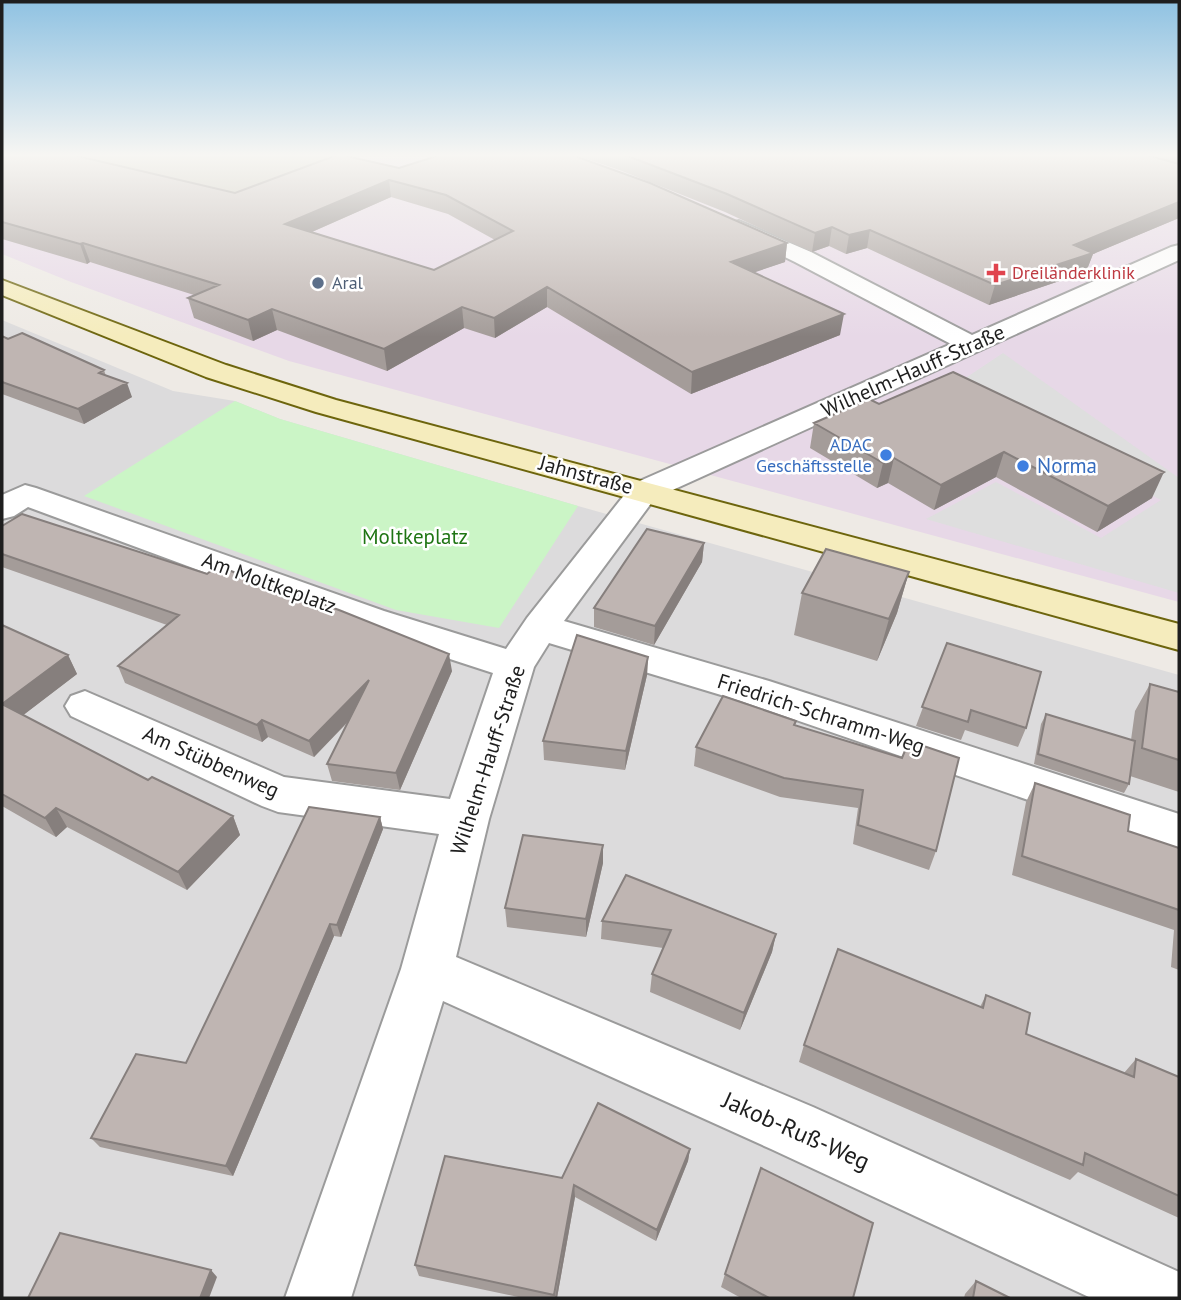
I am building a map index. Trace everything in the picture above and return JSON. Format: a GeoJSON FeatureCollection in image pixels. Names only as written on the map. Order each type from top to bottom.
{"type":"FeatureCollection","features":[{"type":"Feature","properties":{"kind":"main road","name":"Jahnstraße"},"geometry":{"type":"LineString","coordinates":[[2,287],[216,371],[326,406],[1179,637]]}},
{"type":"Feature","properties":{"kind":"street"},"geometry":{"type":"LineString","coordinates":[[718,217],[803,257],[972,345]]}},
{"type":"Feature","properties":{"kind":"street","name":"Wilhelm-Hauff-Straße"},"geometry":{"type":"LineString","coordinates":[[318,1298],[427,969],[466,819],[528,647],[644,491],[1179,253]]}},
{"type":"Feature","properties":{"kind":"street","name":"Am Moltkeplatz"},"geometry":{"type":"LineString","coordinates":[[13,502],[371,620],[528,647]]}},
{"type":"Feature","properties":{"kind":"street","name":"Friedrich-Schramm-Weg"},"geometry":{"type":"LineString","coordinates":[[528,647],[755,691],[1179,834]]}},
{"type":"Feature","properties":{"kind":"street","name":"Am Stübbenweg"},"geometry":{"type":"LineString","coordinates":[[85,706],[278,794],[466,819]]}},
{"type":"Feature","properties":{"kind":"street","name":"Jakob-Ruß-Weg"},"geometry":{"type":"LineString","coordinates":[[427,969],[792,1128],[1163,1298]]}},
{"type":"Feature","properties":{"kind":"shaded area"},"geometry":{"type":"Polygon","coordinates":[[[2,216],[1179,216],[1179,602],[289,361],[71,282],[2,254],[2,216]]]}},
{"type":"Feature","properties":{"kind":"shaded area"},"geometry":{"type":"Polygon","coordinates":[[[2,320],[173,391],[235,401],[280,419],[578,506],[1179,675],[1179,1298],[2,1298],[2,320]]]}},
{"type":"Feature","properties":{"kind":"shaded area"},"geometry":{"type":"Polygon","coordinates":[[[1003,353],[1179,478],[1179,593],[926,519],[996,482],[1101,538],[1161,500],[1041,440],[964,379],[1003,353]]]}},
{"type":"Feature","properties":{"kind":"green space","name":"Moltkeplatz"},"geometry":{"type":"Polygon","coordinates":[[[235,401],[280,419],[578,506],[499,628],[396,610],[84,496],[235,401]]]}},
{"type":"Feature","properties":{"kind":"building"},"geometry":{"type":"Polygon","coordinates":[[[2,216],[305,216],[285,224],[434,270],[513,231],[484,216],[725,216],[787,243],[731,262],[844,314],[692,372],[547,287],[494,318],[462,307],[384,349],[272,309],[248,320],[188,298],[219,285],[2,222],[2,216]]]}},
{"type":"Feature","properties":{"kind":"building"},"geometry":{"type":"Polygon","coordinates":[[[776,216],[1146,216],[1074,245],[1093,253],[995,285],[870,230],[849,235],[832,227],[815,233],[776,216]]]}},
{"type":"Feature","properties":{"kind":"building"},"geometry":{"type":"Polygon","coordinates":[[[22,333],[104,370],[99,373],[127,383],[78,409],[2,382],[2,336],[8,339],[22,333]]]}},
{"type":"Feature","properties":{"kind":"building"},"geometry":{"type":"Polygon","coordinates":[[[953,372],[1164,472],[1108,506],[1004,452],[941,485],[894,458],[883,463],[814,423],[869,399],[879,404],[953,372]]]}},
{"type":"Feature","properties":{"kind":"building"},"geometry":{"type":"Polygon","coordinates":[[[22,514],[207,574],[217,566],[339,610],[449,654],[396,773],[327,764],[369,680],[309,741],[262,720],[257,725],[118,666],[179,615],[2,554],[2,526],[22,514]]]}},
{"type":"Feature","properties":{"kind":"building"},"geometry":{"type":"Polygon","coordinates":[[[647,529],[704,543],[655,626],[594,608],[647,529]]]}},
{"type":"Feature","properties":{"kind":"building"},"geometry":{"type":"Polygon","coordinates":[[[826,549],[909,572],[889,619],[802,593],[826,549]]]}},
{"type":"Feature","properties":{"kind":"building"},"geometry":{"type":"Polygon","coordinates":[[[2,625],[68,655],[2,704],[2,625]]]}},
{"type":"Feature","properties":{"kind":"building"},"geometry":{"type":"Polygon","coordinates":[[[577,635],[648,657],[626,751],[543,741],[577,635]]]}},
{"type":"Feature","properties":{"kind":"building"},"geometry":{"type":"Polygon","coordinates":[[[947,643],[1041,672],[1026,728],[971,710],[968,722],[922,707],[947,643]]]}},
{"type":"Feature","properties":{"kind":"building"},"geometry":{"type":"Polygon","coordinates":[[[1150,684],[1179,692],[1179,760],[1142,748],[1150,684]]]}},
{"type":"Feature","properties":{"kind":"building"},"geometry":{"type":"Polygon","coordinates":[[[723,696],[796,721],[794,725],[902,758],[909,741],[959,758],[936,851],[858,825],[863,790],[784,778],[696,747],[723,696]]]}},
{"type":"Feature","properties":{"kind":"building"},"geometry":{"type":"Polygon","coordinates":[[[2,704],[148,780],[152,777],[233,816],[178,872],[56,808],[45,818],[2,794],[2,704]]]}},
{"type":"Feature","properties":{"kind":"building"},"geometry":{"type":"Polygon","coordinates":[[[1046,714],[1135,741],[1129,784],[1038,754],[1046,714]]]}},
{"type":"Feature","properties":{"kind":"building"},"geometry":{"type":"Polygon","coordinates":[[[1035,783],[1130,815],[1128,831],[1179,848],[1179,910],[1022,856],[1035,783]]]}},
{"type":"Feature","properties":{"kind":"building"},"geometry":{"type":"Polygon","coordinates":[[[309,807],[380,817],[337,925],[330,924],[226,1166],[91,1138],[136,1054],[186,1063],[309,807]]]}},
{"type":"Feature","properties":{"kind":"building"},"geometry":{"type":"Polygon","coordinates":[[[523,835],[603,845],[586,919],[505,908],[523,835]]]}},
{"type":"Feature","properties":{"kind":"building"},"geometry":{"type":"Polygon","coordinates":[[[626,875],[776,934],[744,1013],[652,974],[671,930],[602,921],[626,875]]]}},
{"type":"Feature","properties":{"kind":"building"},"geometry":{"type":"Polygon","coordinates":[[[838,949],[983,1008],[986,995],[1030,1013],[1026,1034],[1134,1077],[1136,1059],[1179,1077],[1179,1196],[1085,1153],[1083,1165],[804,1045],[838,949]]]}},
{"type":"Feature","properties":{"kind":"building"},"geometry":{"type":"Polygon","coordinates":[[[598,1103],[690,1149],[657,1230],[574,1185],[554,1295],[415,1265],[445,1156],[562,1178],[598,1103]]]}},
{"type":"Feature","properties":{"kind":"building"},"geometry":{"type":"Polygon","coordinates":[[[761,1168],[873,1223],[853,1298],[769,1298],[725,1274],[761,1168]]]}},
{"type":"Feature","properties":{"kind":"building"},"geometry":{"type":"Polygon","coordinates":[[[60,1233],[211,1270],[200,1298],[28,1298],[60,1233]]]}},
{"type":"Feature","properties":{"kind":"building"},"geometry":{"type":"Polygon","coordinates":[[[976,1281],[1010,1298],[973,1298],[976,1281]]]}},
{"type":"Feature","properties":{"kind":"place","name":"Dreiländerklinik"},"geometry":{"type":"Point","coordinates":[996,273]}},
{"type":"Feature","properties":{"kind":"place","name":"Aral"},"geometry":{"type":"Point","coordinates":[318,283]}},
{"type":"Feature","properties":{"kind":"place","name":"ADAC Geschäftsstelle"},"geometry":{"type":"Point","coordinates":[886,455]}},
{"type":"Feature","properties":{"kind":"place","name":"Norma"},"geometry":{"type":"Point","coordinates":[1023,466]}}]}
